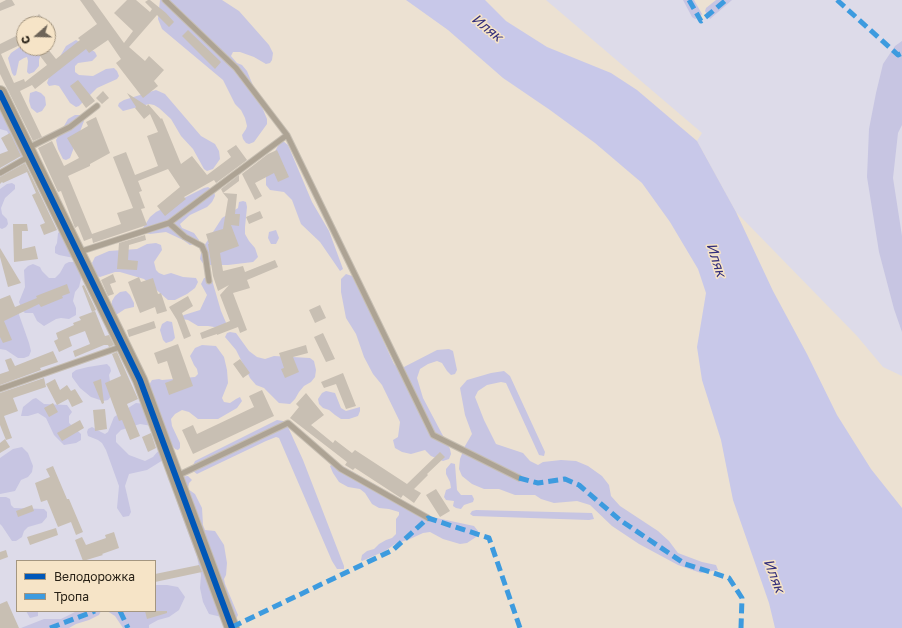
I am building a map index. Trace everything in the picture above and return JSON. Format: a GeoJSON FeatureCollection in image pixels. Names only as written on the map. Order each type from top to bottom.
{"type":"FeatureCollection","features":[{"type":"Feature","properties":{"kind":"street"},"geometry":{"type":"LineString","coordinates":[[0,93],[140,380],[232,628]]}},
{"type":"Feature","properties":{"kind":"lane"},"geometry":{"type":"LineString","coordinates":[[164,0],[236,68],[287,135],[433,435],[519,478]]}},
{"type":"Feature","properties":{"kind":"lane"},"geometry":{"type":"LineString","coordinates":[[0,173],[29,152],[70,127],[97,106]]}},
{"type":"Feature","properties":{"kind":"lane"},"geometry":{"type":"LineString","coordinates":[[78,252],[169,223],[287,135]]}},
{"type":"Feature","properties":{"kind":"lane"},"geometry":{"type":"LineString","coordinates":[[169,223],[185,237],[202,246],[205,253],[209,281]]}},
{"type":"Feature","properties":{"kind":"lane"},"geometry":{"type":"LineString","coordinates":[[0,389],[124,346]]}},
{"type":"Feature","properties":{"kind":"lane"},"geometry":{"type":"LineString","coordinates":[[176,476],[288,423],[341,469],[428,518]]}},
{"type":"Feature","properties":{"kind":"shaded area"},"geometry":{"type":"Polygon","coordinates":[[[160,0],[222,0],[239,11],[269,45],[273,53],[270,63],[266,64],[254,57],[240,52],[233,52],[231,56],[247,71],[267,119],[267,124],[254,142],[249,144],[243,139],[242,135],[247,126],[245,118],[241,110],[235,104],[223,80],[162,29],[158,19],[160,0]]]}},
{"type":"Feature","properties":{"kind":"shaded area"},"geometry":{"type":"Polygon","coordinates":[[[546,0],[689,0],[701,21],[726,0],[902,0],[902,376],[883,367],[857,336],[736,212],[697,141],[702,133],[546,0]]]}},
{"type":"Feature","properties":{"kind":"shaded area"},"geometry":{"type":"Polygon","coordinates":[[[683,0],[694,0],[702,14],[700,17],[695,19],[692,17],[683,0]]]}},
{"type":"Feature","properties":{"kind":"shaded area"},"geometry":{"type":"Polygon","coordinates":[[[716,0],[732,0],[710,19],[705,11],[706,8],[716,0]]]}},
{"type":"Feature","properties":{"kind":"shaded area"},"geometry":{"type":"Polygon","coordinates":[[[76,40],[95,52],[97,56],[92,61],[78,63],[75,66],[75,72],[79,75],[93,76],[106,69],[114,68],[119,76],[117,79],[97,88],[79,106],[76,107],[70,103],[59,86],[49,86],[47,83],[50,74],[66,46],[76,40]]]}},
{"type":"Feature","properties":{"kind":"shaded area"},"geometry":{"type":"Polygon","coordinates":[[[902,41],[902,125],[898,133],[893,178],[902,236],[902,332],[894,309],[879,252],[867,177],[869,129],[883,64],[895,46],[902,41]]]}},
{"type":"Feature","properties":{"kind":"shaded area"},"geometry":{"type":"Polygon","coordinates":[[[16,50],[16,56],[40,56],[39,66],[34,72],[29,74],[27,72],[27,57],[24,58],[19,61],[16,75],[14,76],[8,58],[11,53],[16,50]]]}},
{"type":"Feature","properties":{"kind":"shaded area"},"geometry":{"type":"Polygon","coordinates":[[[156,90],[165,94],[201,136],[215,144],[219,151],[220,159],[213,169],[207,171],[204,169],[193,149],[181,136],[171,119],[159,108],[149,104],[123,111],[118,106],[119,103],[124,100],[156,90]]]}},
{"type":"Feature","properties":{"kind":"shaded area"},"geometry":{"type":"Polygon","coordinates":[[[36,91],[45,97],[46,105],[42,111],[37,113],[31,108],[29,101],[30,93],[36,91]]]}},
{"type":"Feature","properties":{"kind":"shaded area"},"geometry":{"type":"Polygon","coordinates":[[[0,93],[140,380],[233,628],[128,628],[153,612],[156,612],[156,560],[16,560],[16,612],[91,612],[50,628],[0,628],[0,93]]]}},
{"type":"Feature","properties":{"kind":"shaded area"},"geometry":{"type":"Polygon","coordinates":[[[0,104],[13,124],[25,161],[21,158],[7,131],[0,129],[0,104]]]}},
{"type":"Feature","properties":{"kind":"shaded area"},"geometry":{"type":"Polygon","coordinates":[[[75,115],[81,115],[84,121],[70,158],[66,160],[63,159],[58,149],[56,140],[68,119],[75,115]]]}},
{"type":"Feature","properties":{"kind":"shaded area"},"geometry":{"type":"Polygon","coordinates":[[[283,141],[288,145],[312,202],[329,231],[343,269],[340,271],[320,242],[301,224],[292,200],[284,192],[270,190],[266,185],[266,168],[279,144],[283,141]]]}},
{"type":"Feature","properties":{"kind":"shaded area"},"geometry":{"type":"Polygon","coordinates":[[[12,183],[15,185],[15,189],[5,198],[1,208],[2,214],[7,219],[8,224],[2,229],[0,228],[0,189],[7,184],[12,183]]]}},
{"type":"Feature","properties":{"kind":"shaded area"},"geometry":{"type":"Polygon","coordinates":[[[208,187],[214,191],[215,196],[212,202],[207,207],[190,215],[180,224],[182,228],[194,233],[199,240],[198,243],[190,245],[166,232],[146,233],[143,228],[150,217],[156,212],[208,187]]]}},
{"type":"Feature","properties":{"kind":"shaded area"},"geometry":{"type":"Polygon","coordinates":[[[239,202],[246,202],[247,207],[245,234],[255,248],[258,257],[253,262],[228,265],[204,265],[200,259],[204,246],[222,218],[238,208],[239,202]]]}},
{"type":"Feature","properties":{"kind":"shaded area"},"geometry":{"type":"Polygon","coordinates":[[[276,230],[279,238],[276,244],[271,244],[268,238],[269,232],[276,230]]]}},
{"type":"Feature","properties":{"kind":"shaded area"},"geometry":{"type":"Polygon","coordinates":[[[61,231],[74,258],[55,253],[58,233],[61,231]]]}},
{"type":"Feature","properties":{"kind":"shaded area"},"geometry":{"type":"Polygon","coordinates":[[[156,243],[161,245],[162,250],[154,262],[156,270],[159,273],[164,275],[171,273],[183,277],[196,278],[198,282],[195,288],[187,294],[175,300],[168,300],[144,279],[120,272],[115,272],[100,277],[97,276],[92,263],[95,257],[109,251],[137,249],[147,244],[156,243]]]}},
{"type":"Feature","properties":{"kind":"shaded area"},"geometry":{"type":"Polygon","coordinates":[[[75,262],[80,270],[81,279],[73,301],[76,308],[76,315],[69,319],[56,319],[44,326],[37,321],[33,313],[25,313],[19,302],[25,287],[24,270],[33,264],[40,267],[49,278],[55,278],[65,264],[75,262]]]}},
{"type":"Feature","properties":{"kind":"shaded area"},"geometry":{"type":"Polygon","coordinates":[[[346,274],[352,276],[394,364],[397,367],[404,367],[437,350],[449,349],[453,351],[457,370],[455,374],[451,375],[442,363],[437,361],[420,369],[417,378],[423,398],[450,449],[451,454],[449,459],[443,461],[431,456],[425,450],[411,454],[402,452],[395,448],[393,440],[398,437],[400,422],[382,385],[373,374],[364,357],[356,334],[346,318],[341,292],[341,279],[346,274]]]}},
{"type":"Feature","properties":{"kind":"shaded area"},"geometry":{"type":"Polygon","coordinates":[[[210,276],[227,325],[226,329],[198,326],[188,320],[182,319],[181,317],[200,310],[207,295],[201,284],[204,278],[210,276]]]}},
{"type":"Feature","properties":{"kind":"shaded area"},"geometry":{"type":"Polygon","coordinates":[[[126,291],[134,303],[134,307],[125,309],[116,315],[111,308],[112,301],[120,292],[126,291]]]}},
{"type":"Feature","properties":{"kind":"shaded area"},"geometry":{"type":"Polygon","coordinates":[[[0,309],[17,309],[29,343],[31,351],[29,356],[18,358],[6,350],[0,349],[0,309]]]}},
{"type":"Feature","properties":{"kind":"shaded area"},"geometry":{"type":"Polygon","coordinates":[[[167,321],[172,322],[175,338],[166,343],[163,340],[160,330],[162,324],[167,321]]]}},
{"type":"Feature","properties":{"kind":"shaded area"},"geometry":{"type":"Polygon","coordinates":[[[227,333],[236,333],[249,351],[257,357],[265,359],[274,356],[310,358],[314,361],[316,370],[315,377],[311,382],[304,386],[290,404],[279,403],[264,388],[256,385],[250,378],[236,350],[225,337],[227,333]]]}},
{"type":"Feature","properties":{"kind":"shaded area"},"geometry":{"type":"Polygon","coordinates":[[[202,345],[216,346],[224,357],[228,383],[222,398],[224,402],[230,403],[240,397],[242,401],[237,408],[218,419],[198,419],[189,412],[182,410],[175,414],[171,419],[172,426],[180,443],[180,448],[178,450],[171,444],[154,397],[149,390],[149,385],[152,380],[195,377],[198,374],[197,369],[190,356],[195,348],[202,345]]]}},
{"type":"Feature","properties":{"kind":"shaded area"},"geometry":{"type":"Polygon","coordinates":[[[107,364],[111,371],[109,375],[112,395],[108,400],[103,401],[91,397],[80,388],[72,377],[72,373],[76,370],[107,364]]]}},
{"type":"Feature","properties":{"kind":"shaded area"},"geometry":{"type":"Polygon","coordinates":[[[504,371],[510,376],[545,452],[544,456],[539,455],[506,383],[501,382],[487,385],[478,391],[475,397],[496,444],[523,453],[530,461],[538,465],[543,462],[561,460],[576,461],[588,466],[602,476],[609,485],[611,496],[620,506],[658,531],[669,541],[678,553],[702,562],[716,565],[718,570],[701,573],[678,565],[639,544],[612,526],[590,505],[577,501],[554,503],[541,499],[535,495],[515,495],[499,489],[484,489],[472,484],[462,476],[459,469],[460,459],[472,434],[465,415],[460,388],[467,380],[504,371]]]}},
{"type":"Feature","properties":{"kind":"shaded area"},"geometry":{"type":"Polygon","coordinates":[[[326,391],[335,393],[341,408],[346,411],[360,407],[358,416],[349,419],[341,419],[329,410],[323,408],[319,404],[318,399],[322,393],[326,391]]]}},
{"type":"Feature","properties":{"kind":"shaded area"},"geometry":{"type":"Polygon","coordinates":[[[36,398],[44,404],[67,405],[72,412],[69,416],[69,423],[81,434],[81,440],[76,443],[64,445],[54,435],[46,418],[38,413],[28,416],[21,416],[23,407],[36,398]]]}},
{"type":"Feature","properties":{"kind":"shaded area"},"geometry":{"type":"Polygon","coordinates":[[[136,403],[145,404],[152,426],[140,424],[121,430],[116,435],[116,442],[129,455],[145,461],[153,457],[159,450],[163,460],[147,470],[129,474],[125,486],[131,512],[129,516],[123,517],[117,508],[119,486],[106,450],[102,443],[88,436],[87,432],[88,429],[92,427],[105,434],[108,432],[114,417],[136,403]]]}},
{"type":"Feature","properties":{"kind":"shaded area"},"geometry":{"type":"Polygon","coordinates":[[[277,420],[283,421],[288,427],[303,460],[344,569],[337,569],[332,561],[279,438],[276,437],[266,441],[197,474],[193,471],[195,461],[277,420]]]}},
{"type":"Feature","properties":{"kind":"shaded area"},"geometry":{"type":"Polygon","coordinates":[[[22,447],[28,453],[33,466],[32,472],[28,477],[21,480],[15,491],[0,494],[0,458],[13,449],[22,447]]]}},
{"type":"Feature","properties":{"kind":"shaded area"},"geometry":{"type":"Polygon","coordinates":[[[451,463],[455,464],[457,490],[461,495],[472,495],[474,499],[473,502],[464,505],[461,509],[453,506],[454,501],[446,500],[444,497],[446,490],[451,488],[446,474],[446,469],[451,463]]]}},
{"type":"Feature","properties":{"kind":"shaded area"},"geometry":{"type":"Polygon","coordinates":[[[332,464],[339,464],[432,517],[474,526],[478,531],[476,537],[467,543],[460,544],[443,539],[430,532],[423,533],[395,544],[385,551],[362,561],[362,555],[367,551],[374,549],[379,544],[392,538],[396,534],[396,519],[399,512],[379,508],[372,504],[365,493],[360,489],[348,487],[339,482],[330,466],[332,464]]]}},
{"type":"Feature","properties":{"kind":"shaded area"},"geometry":{"type":"Polygon","coordinates":[[[167,472],[179,477],[188,476],[192,480],[189,483],[188,489],[195,494],[202,508],[203,525],[205,530],[215,531],[224,545],[227,563],[226,575],[224,579],[225,584],[238,615],[234,620],[209,614],[203,602],[200,588],[201,575],[197,557],[175,496],[176,491],[168,479],[167,472]]]}},
{"type":"Feature","properties":{"kind":"shaded area"},"geometry":{"type":"Polygon","coordinates":[[[0,497],[10,499],[11,505],[14,508],[44,509],[47,512],[47,517],[42,523],[28,527],[24,531],[22,537],[16,541],[12,541],[0,524],[0,497]]]}},
{"type":"Feature","properties":{"kind":"shaded area"},"geometry":{"type":"Polygon","coordinates":[[[472,511],[592,513],[594,519],[473,516],[470,514],[472,511]]]}},
{"type":"Feature","properties":{"kind":"shaded area"},"geometry":{"type":"Polygon","coordinates":[[[156,585],[178,587],[185,597],[179,610],[169,617],[158,620],[149,625],[149,628],[123,628],[115,616],[109,612],[156,612],[156,585]]]}},
{"type":"Feature","properties":{"kind":"shaded area"},"geometry":{"type":"Polygon","coordinates":[[[27,612],[38,612],[38,616],[30,618],[27,612]]]}},
{"type":"Feature","properties":{"kind":"shaded area"},"geometry":{"type":"Polygon","coordinates":[[[75,612],[100,612],[99,615],[69,628],[21,628],[44,619],[61,619],[75,612]]]}},
{"type":"Feature","properties":{"kind":"water","name":"Иляк"},"geometry":{"type":"Polygon","coordinates":[[[406,0],[485,0],[506,21],[547,47],[611,73],[637,90],[697,141],[736,212],[773,291],[807,354],[837,415],[871,469],[902,508],[902,628],[775,628],[769,603],[733,500],[721,440],[702,380],[697,347],[706,293],[698,269],[670,222],[642,183],[595,143],[503,78],[448,30],[406,0]]]}},
{"type":"Feature","properties":{"kind":"building"},"geometry":{"type":"Polygon","coordinates":[[[6,0],[12,0],[15,5],[0,11],[0,3],[6,0]]]}},
{"type":"Feature","properties":{"kind":"building"},"geometry":{"type":"Polygon","coordinates":[[[80,0],[93,0],[124,43],[133,31],[114,13],[127,0],[136,0],[150,12],[152,9],[145,2],[150,0],[166,13],[174,22],[169,27],[157,15],[129,47],[145,61],[149,56],[164,70],[154,81],[158,86],[143,98],[116,63],[121,59],[108,40],[89,53],[86,49],[35,89],[32,85],[20,91],[42,137],[33,141],[0,74],[0,44],[16,36],[16,47],[1,54],[14,83],[24,79],[25,82],[47,65],[40,56],[54,56],[56,59],[80,40],[78,38],[97,24],[80,0]]]}},
{"type":"Feature","properties":{"kind":"building"},"geometry":{"type":"Polygon","coordinates":[[[188,30],[221,62],[215,69],[182,36],[188,30]]]}},
{"type":"Feature","properties":{"kind":"building"},"geometry":{"type":"Polygon","coordinates":[[[78,80],[95,101],[86,108],[70,86],[78,80]]]}},
{"type":"Feature","properties":{"kind":"building"},"geometry":{"type":"Polygon","coordinates":[[[103,91],[109,98],[102,104],[96,98],[103,91]]]}},
{"type":"Feature","properties":{"kind":"building"},"geometry":{"type":"Polygon","coordinates":[[[127,93],[147,106],[148,104],[161,119],[162,118],[181,164],[192,156],[207,175],[231,157],[227,151],[236,145],[247,160],[216,183],[214,180],[184,197],[186,199],[165,216],[157,206],[180,187],[168,169],[138,181],[142,191],[139,192],[145,208],[141,209],[147,225],[93,243],[92,238],[84,241],[78,226],[75,228],[61,191],[58,192],[38,148],[52,141],[64,166],[79,158],[67,138],[88,126],[86,122],[96,117],[110,153],[90,164],[90,166],[68,176],[92,234],[121,224],[117,213],[133,208],[113,157],[126,152],[135,175],[158,166],[147,136],[158,132],[150,114],[144,119],[135,108],[136,107],[127,93]]]}},
{"type":"Feature","properties":{"kind":"building"},"geometry":{"type":"Polygon","coordinates":[[[10,133],[21,156],[0,168],[0,154],[8,151],[1,138],[10,133]]]}},
{"type":"Feature","properties":{"kind":"building"},"geometry":{"type":"Polygon","coordinates":[[[277,150],[289,177],[278,182],[274,173],[255,183],[262,196],[255,200],[242,174],[268,154],[277,150]]]}},
{"type":"Feature","properties":{"kind":"building"},"geometry":{"type":"Polygon","coordinates":[[[25,163],[57,230],[44,235],[40,225],[45,223],[32,195],[36,193],[27,172],[0,184],[0,177],[25,163]]]}},
{"type":"Feature","properties":{"kind":"building"},"geometry":{"type":"Polygon","coordinates":[[[239,175],[239,181],[223,193],[221,189],[239,175]]]}},
{"type":"Feature","properties":{"kind":"building"},"geometry":{"type":"Polygon","coordinates":[[[223,193],[237,194],[235,214],[240,214],[239,226],[231,225],[239,246],[220,253],[223,271],[243,266],[245,272],[275,260],[278,267],[247,280],[250,288],[233,293],[247,330],[240,333],[238,327],[202,339],[200,333],[230,321],[220,295],[229,285],[218,291],[213,276],[209,244],[206,234],[223,229],[228,199],[223,193]]]}},
{"type":"Feature","properties":{"kind":"building"},"geometry":{"type":"Polygon","coordinates":[[[260,211],[263,218],[249,224],[246,217],[260,211]]]}},
{"type":"Feature","properties":{"kind":"building"},"geometry":{"type":"Polygon","coordinates":[[[13,224],[27,224],[28,231],[22,231],[22,249],[35,246],[38,259],[14,262],[13,224]]]}},
{"type":"Feature","properties":{"kind":"building"},"geometry":{"type":"Polygon","coordinates":[[[145,235],[146,240],[129,245],[128,260],[138,261],[137,270],[117,269],[119,243],[145,235]]]}},
{"type":"Feature","properties":{"kind":"building"},"geometry":{"type":"Polygon","coordinates":[[[0,248],[21,283],[8,287],[0,257],[0,248]]]}},
{"type":"Feature","properties":{"kind":"building"},"geometry":{"type":"Polygon","coordinates":[[[113,274],[116,282],[110,284],[114,294],[108,296],[101,280],[113,274]]]}},
{"type":"Feature","properties":{"kind":"building"},"geometry":{"type":"Polygon","coordinates":[[[139,277],[141,282],[153,278],[158,294],[161,293],[167,311],[157,314],[155,307],[140,313],[128,282],[139,277]]]}},
{"type":"Feature","properties":{"kind":"building"},"geometry":{"type":"Polygon","coordinates":[[[67,284],[70,293],[62,296],[63,298],[41,307],[39,304],[4,321],[12,340],[3,343],[0,337],[0,299],[10,295],[15,307],[37,298],[36,296],[67,284]]]}},
{"type":"Feature","properties":{"kind":"building"},"geometry":{"type":"Polygon","coordinates":[[[84,285],[96,310],[92,312],[82,286],[84,285]]]}},
{"type":"Feature","properties":{"kind":"building"},"geometry":{"type":"Polygon","coordinates":[[[188,296],[193,306],[182,313],[191,336],[184,339],[177,320],[169,307],[188,296]]]}},
{"type":"Feature","properties":{"kind":"building"},"geometry":{"type":"Polygon","coordinates":[[[320,305],[326,318],[315,323],[309,310],[320,305]]]}},
{"type":"Feature","properties":{"kind":"building"},"geometry":{"type":"Polygon","coordinates":[[[95,311],[105,336],[109,335],[114,345],[109,347],[108,345],[104,345],[75,357],[73,351],[90,344],[85,331],[69,337],[72,346],[59,352],[54,341],[58,339],[56,333],[74,325],[73,323],[81,320],[79,317],[95,311]]]}},
{"type":"Feature","properties":{"kind":"building"},"geometry":{"type":"Polygon","coordinates":[[[154,321],[156,328],[129,337],[127,330],[154,321]]]}},
{"type":"Feature","properties":{"kind":"building"},"geometry":{"type":"Polygon","coordinates":[[[323,333],[335,359],[326,362],[314,337],[323,333]]]}},
{"type":"Feature","properties":{"kind":"building"},"geometry":{"type":"Polygon","coordinates":[[[178,344],[193,386],[169,395],[165,383],[173,380],[167,361],[158,364],[154,353],[178,344]]]}},
{"type":"Feature","properties":{"kind":"building"},"geometry":{"type":"Polygon","coordinates":[[[306,345],[308,353],[293,357],[299,372],[285,378],[281,369],[284,368],[279,353],[306,345]]]}},
{"type":"Feature","properties":{"kind":"building"},"geometry":{"type":"Polygon","coordinates":[[[53,351],[58,362],[0,385],[0,374],[9,371],[5,360],[11,358],[15,366],[53,351]]]}},
{"type":"Feature","properties":{"kind":"building"},"geometry":{"type":"Polygon","coordinates":[[[117,352],[138,399],[127,404],[140,436],[130,440],[122,420],[119,421],[105,383],[121,376],[112,354],[117,352]]]}},
{"type":"Feature","properties":{"kind":"building"},"geometry":{"type":"Polygon","coordinates":[[[240,359],[250,373],[243,378],[233,364],[240,359]]]}},
{"type":"Feature","properties":{"kind":"building"},"geometry":{"type":"Polygon","coordinates":[[[343,373],[356,406],[346,409],[336,384],[324,388],[321,382],[343,373]]]}},
{"type":"Feature","properties":{"kind":"building"},"geometry":{"type":"Polygon","coordinates":[[[44,378],[46,387],[13,398],[18,411],[4,416],[12,438],[6,440],[0,425],[0,393],[44,378]]]}},
{"type":"Feature","properties":{"kind":"building"},"geometry":{"type":"Polygon","coordinates":[[[55,379],[60,390],[67,385],[71,391],[75,389],[83,402],[72,407],[68,399],[57,405],[46,384],[55,379]]]}},
{"type":"Feature","properties":{"kind":"building"},"geometry":{"type":"Polygon","coordinates":[[[101,379],[104,403],[102,404],[93,382],[101,379]]]}},
{"type":"Feature","properties":{"kind":"building"},"geometry":{"type":"Polygon","coordinates":[[[262,390],[274,416],[193,454],[182,430],[193,425],[197,434],[254,407],[249,396],[262,390]]]}},
{"type":"Feature","properties":{"kind":"building"},"geometry":{"type":"Polygon","coordinates":[[[306,393],[324,415],[311,425],[333,443],[335,440],[352,453],[355,450],[407,484],[440,452],[445,457],[414,489],[421,493],[414,503],[403,495],[401,498],[355,468],[353,470],[345,465],[347,462],[290,418],[299,407],[296,404],[306,393]]]}},
{"type":"Feature","properties":{"kind":"building"},"geometry":{"type":"Polygon","coordinates":[[[53,403],[58,412],[49,417],[44,408],[53,403]]]}},
{"type":"Feature","properties":{"kind":"building"},"geometry":{"type":"Polygon","coordinates":[[[105,409],[107,429],[95,431],[93,410],[105,409]]]}},
{"type":"Feature","properties":{"kind":"building"},"geometry":{"type":"Polygon","coordinates":[[[80,420],[84,428],[62,441],[57,433],[80,420]]]}},
{"type":"Feature","properties":{"kind":"building"},"geometry":{"type":"Polygon","coordinates":[[[151,433],[156,448],[148,452],[142,437],[151,433]]]}},
{"type":"Feature","properties":{"kind":"building"},"geometry":{"type":"Polygon","coordinates":[[[5,439],[10,447],[0,453],[0,443],[5,439]]]}},
{"type":"Feature","properties":{"kind":"building"},"geometry":{"type":"Polygon","coordinates":[[[53,466],[83,532],[76,535],[71,522],[58,527],[47,500],[41,502],[35,483],[50,477],[46,469],[53,466]]]}},
{"type":"Feature","properties":{"kind":"building"},"geometry":{"type":"Polygon","coordinates":[[[436,489],[450,511],[440,517],[426,495],[436,489]]]}},
{"type":"Feature","properties":{"kind":"building"},"geometry":{"type":"Polygon","coordinates":[[[32,505],[34,511],[18,517],[16,511],[32,505]]]}},
{"type":"Feature","properties":{"kind":"building"},"geometry":{"type":"Polygon","coordinates":[[[56,528],[58,535],[30,545],[27,537],[56,528]]]}},
{"type":"Feature","properties":{"kind":"building"},"geometry":{"type":"Polygon","coordinates":[[[114,532],[119,548],[102,554],[103,555],[83,560],[75,540],[82,537],[86,545],[106,538],[105,535],[114,532]]]}},
{"type":"Feature","properties":{"kind":"building"},"geometry":{"type":"Polygon","coordinates":[[[6,550],[8,557],[0,560],[0,552],[6,550]]]}},
{"type":"Feature","properties":{"kind":"building"},"geometry":{"type":"Polygon","coordinates":[[[199,565],[202,572],[156,582],[156,574],[199,565]]]}},
{"type":"Feature","properties":{"kind":"building"},"geometry":{"type":"Polygon","coordinates":[[[7,601],[19,628],[0,628],[0,604],[7,601]]]}},
{"type":"Feature","properties":{"kind":"building"},"geometry":{"type":"Polygon","coordinates":[[[167,611],[167,613],[147,619],[145,612],[167,611]]]}},
{"type":"Feature","properties":{"kind":"marked path"},"geometry":{"type":"LineString","coordinates":[[689,0],[701,21],[726,0]]}},
{"type":"Feature","properties":{"kind":"marked path"},"geometry":{"type":"LineString","coordinates":[[837,0],[898,55],[902,53]]}},
{"type":"Feature","properties":{"kind":"marked path"},"geometry":{"type":"LineString","coordinates":[[519,478],[538,483],[565,479],[579,485],[620,520],[685,564],[729,578],[742,598],[741,628]]}},
{"type":"Feature","properties":{"kind":"marked path"},"geometry":{"type":"LineString","coordinates":[[232,627],[393,550],[428,518],[489,538],[520,628]]}},
{"type":"Feature","properties":{"kind":"marked path"},"geometry":{"type":"LineString","coordinates":[[50,628],[92,612]]}},
{"type":"Feature","properties":{"kind":"marked path"},"geometry":{"type":"LineString","coordinates":[[120,612],[128,628]]}},
{"type":"Feature","properties":{"kind":"cycle path"},"geometry":{"type":"LineString","coordinates":[[0,93],[140,380],[232,628]]}}]}
